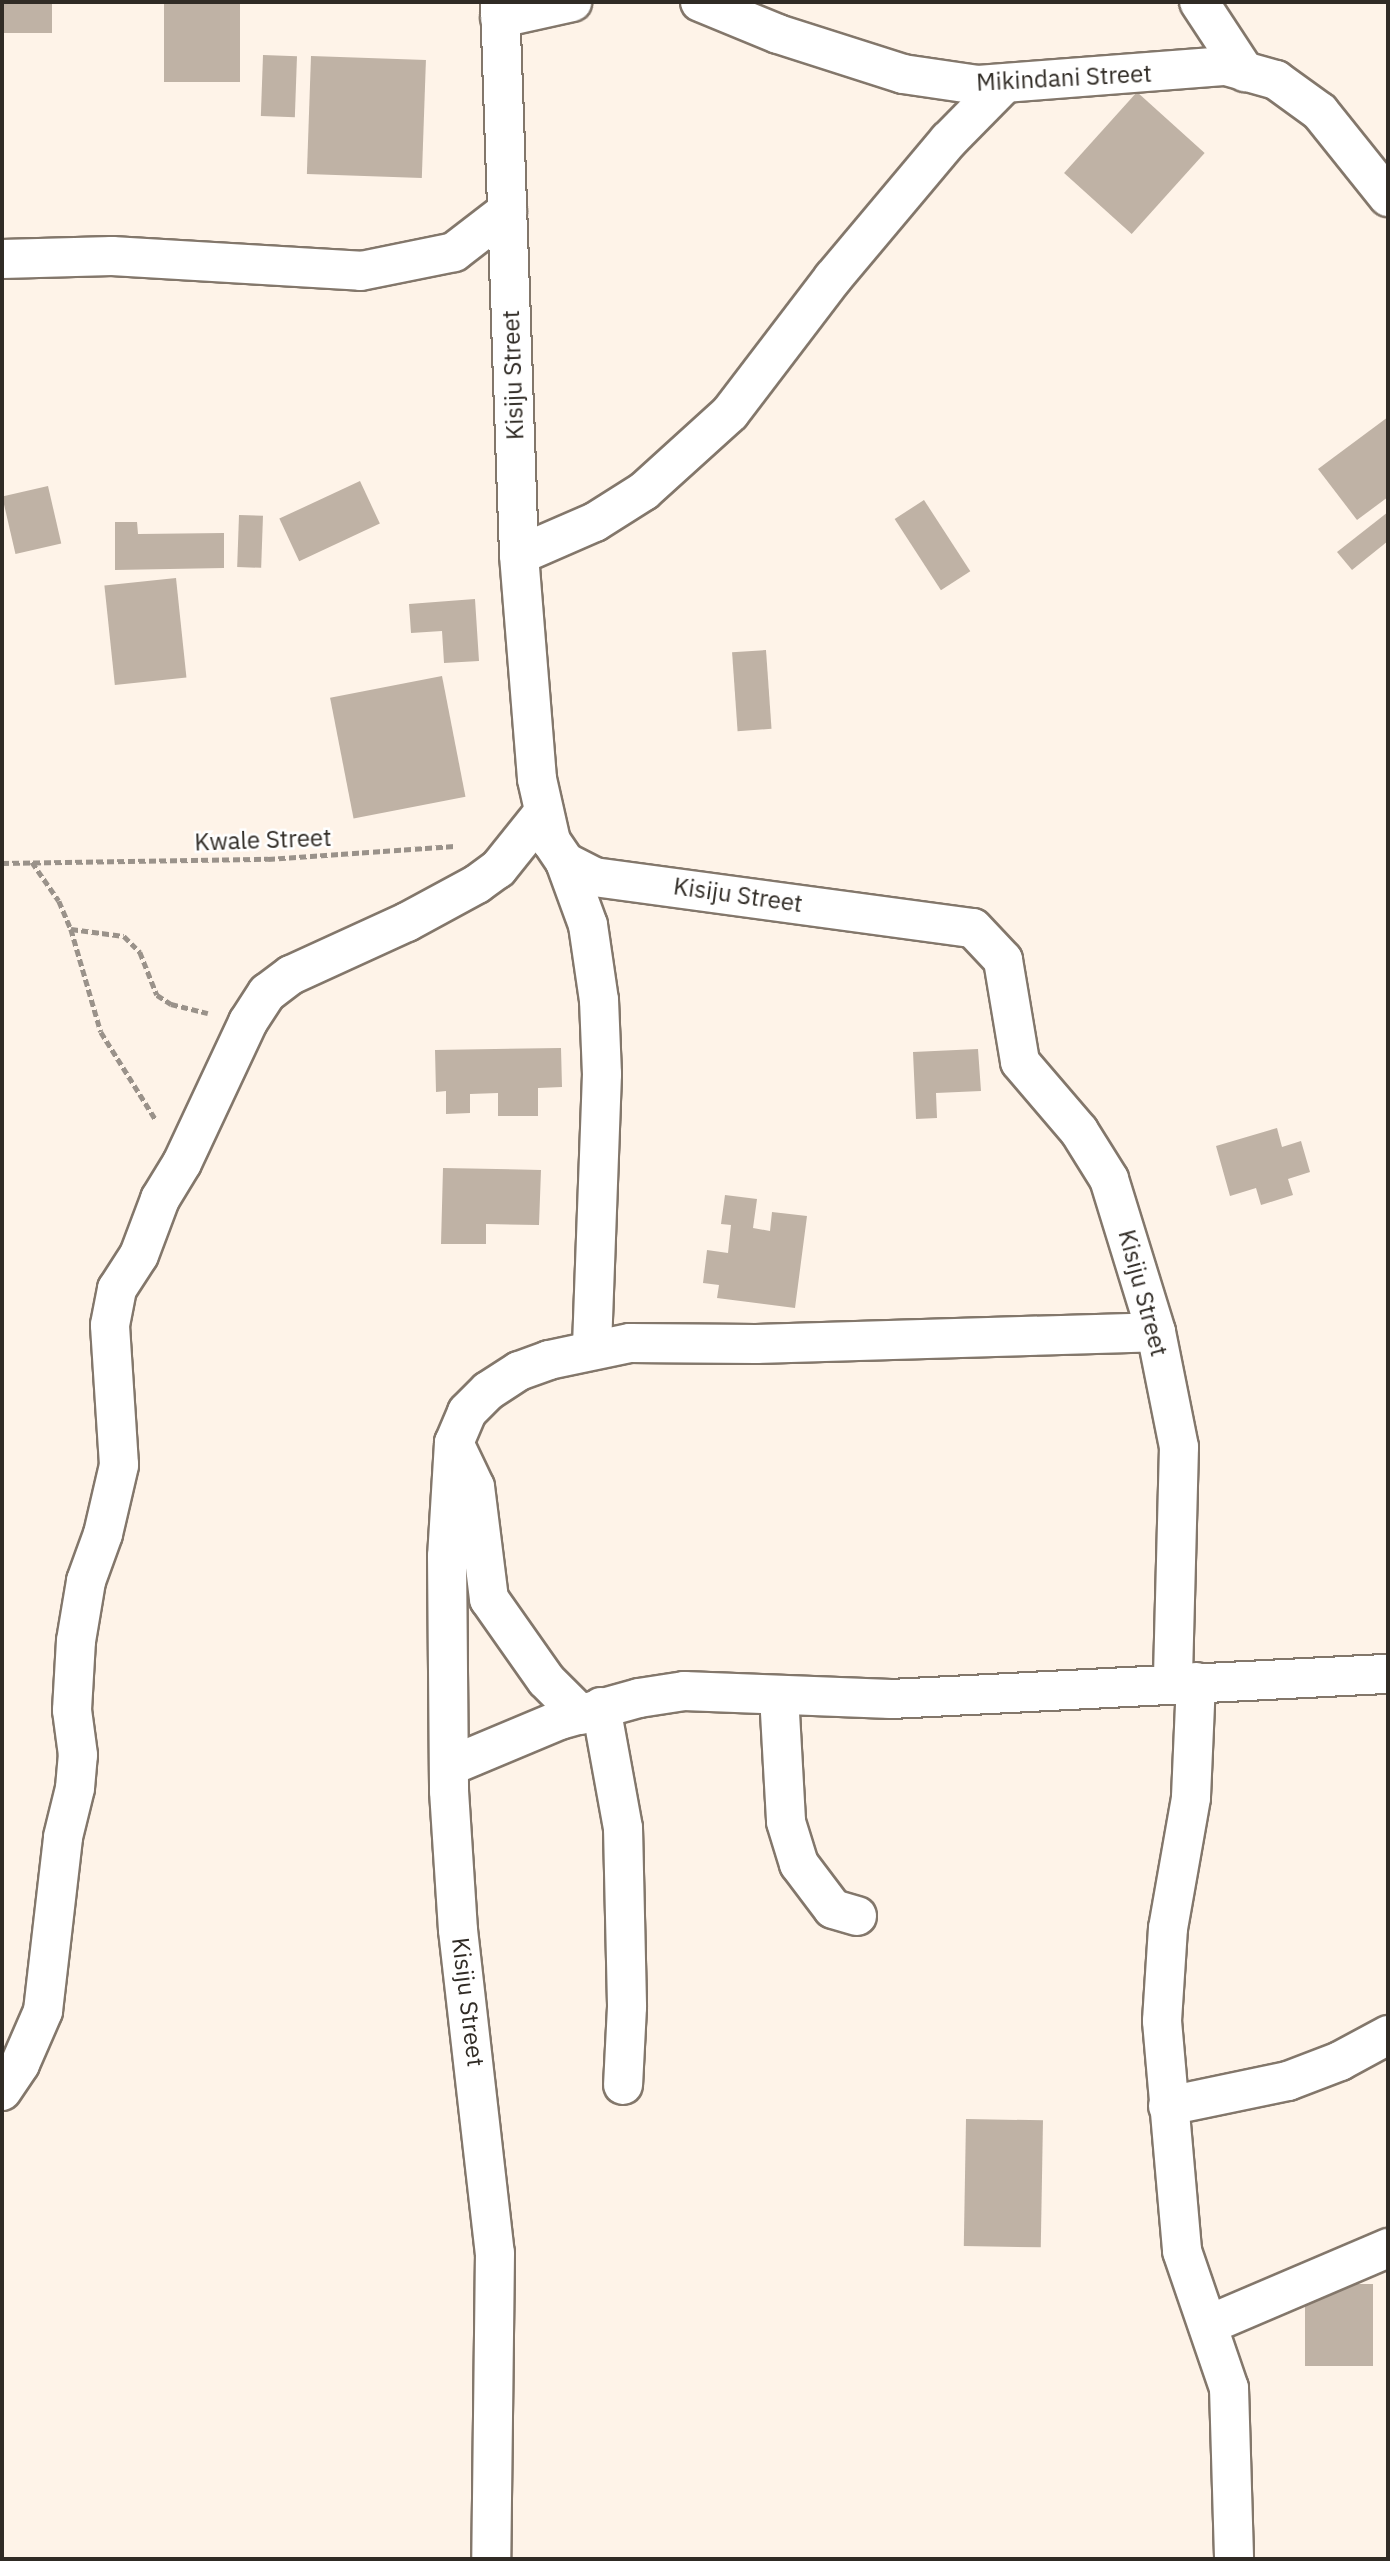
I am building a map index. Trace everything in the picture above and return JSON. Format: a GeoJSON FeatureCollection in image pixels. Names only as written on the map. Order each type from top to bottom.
{"type":"FeatureCollection","features":[{"type":"Feature","properties":{"kind":"street"},"geometry":{"type":"LineString","coordinates":[[500,10],[572,2]]}},
{"type":"Feature","properties":{"kind":"street","name":"Mikindani Street"},"geometry":{"type":"LineString","coordinates":[[700,2],[778,34],[902,75],[1004,84],[1226,66],[1276,80],[1320,112],[1388,197]]}},
{"type":"Feature","properties":{"kind":"street"},"geometry":{"type":"LineString","coordinates":[[1199,2],[1245,72]]}},
{"type":"Feature","properties":{"kind":"street","name":"Kisiju Street"},"geometry":{"type":"LineString","coordinates":[[500,10],[519,555],[533,827],[565,862],[594,877],[973,928],[1003,960],[1020,1062],[1079,1131],[1110,1179],[1156,1332],[1179,1447],[1191,1798],[1163,1967],[1168,2106],[1182,2250],[1210,2324],[1228,2388],[1234,2559]]}},
{"type":"Feature","properties":{"kind":"street"},"geometry":{"type":"LineString","coordinates":[[519,555],[595,522],[644,491],[730,413],[833,278],[949,140],[1004,84]]}},
{"type":"Feature","properties":{"kind":"street"},"geometry":{"type":"LineString","coordinates":[[2,260],[112,256],[361,271],[454,252],[507,211]]}},
{"type":"Feature","properties":{"kind":"street"},"geometry":{"type":"LineString","coordinates":[[2,2091],[20,2064],[43,2011],[63,1837],[75,1788],[78,1755],[72,1710],[76,1641],[86,1581],[103,1534],[119,1465],[110,1325],[117,1289],[139,1255],[160,1199],[187,1150],[248,1022],[267,993],[291,975],[456,897],[498,869],[533,827]]}},
{"type":"Feature","properties":{"kind":"street"},"geometry":{"type":"LineString","coordinates":[[565,862],[588,925],[599,1000],[602,1074],[592,1348]]}},
{"type":"Feature","properties":{"kind":"street","name":"Kisiju Street"},"geometry":{"type":"LineString","coordinates":[[491,2559],[495,2253],[458,1930],[450,1766],[447,1556],[454,1444],[467,1412],[488,1391],[519,1371],[592,1348],[630,1343],[756,1344],[1156,1332]]}},
{"type":"Feature","properties":{"kind":"street"},"geometry":{"type":"LineString","coordinates":[[454,1444],[475,1487],[489,1599],[546,1680],[591,1711],[623,1828],[627,2007],[623,2085]]}},
{"type":"Feature","properties":{"kind":"street"},"geometry":{"type":"LineString","coordinates":[[450,1766],[501,1742],[591,1711],[684,1691],[891,1699],[1185,1682],[1388,1674]]}},
{"type":"Feature","properties":{"kind":"street"},"geometry":{"type":"LineString","coordinates":[[779,1695],[786,1822],[799,1864],[833,1909],[856,1916]]}},
{"type":"Feature","properties":{"kind":"street"},"geometry":{"type":"LineString","coordinates":[[1168,2106],[1288,2081],[1388,2035]]}},
{"type":"Feature","properties":{"kind":"street"},"geometry":{"type":"LineString","coordinates":[[1210,2324],[1388,2248]]}},
{"type":"Feature","properties":{"kind":"path","name":"Kwale Street"},"geometry":{"type":"LineString","coordinates":[[2,863],[268,859],[533,827]]}},
{"type":"Feature","properties":{"kind":"path"},"geometry":{"type":"LineString","coordinates":[[32,862],[59,901],[71,929],[101,1031],[147,1108],[187,1150]]}},
{"type":"Feature","properties":{"kind":"path"},"geometry":{"type":"LineString","coordinates":[[71,929],[131,940],[157,995],[171,1004],[248,1022]]}},
{"type":"Feature","properties":{"kind":"building"},"geometry":{"type":"Polygon","coordinates":[[[2,2],[52,2],[52,33],[2,33],[2,2]]]}},
{"type":"Feature","properties":{"kind":"building"},"geometry":{"type":"Polygon","coordinates":[[[164,2],[240,2],[240,82],[164,82],[164,2]]]}},
{"type":"Feature","properties":{"kind":"building"},"geometry":{"type":"Polygon","coordinates":[[[263,55],[297,56],[295,117],[261,116],[263,55]]]}},
{"type":"Feature","properties":{"kind":"building"},"geometry":{"type":"Polygon","coordinates":[[[311,56],[426,60],[422,178],[307,174],[311,56]]]}},
{"type":"Feature","properties":{"kind":"building"},"geometry":{"type":"Polygon","coordinates":[[[1137,92],[1205,153],[1132,234],[1064,173],[1137,92]]]}},
{"type":"Feature","properties":{"kind":"building"},"geometry":{"type":"Polygon","coordinates":[[[1388,417],[1388,497],[1357,520],[1318,469],[1388,417]]]}},
{"type":"Feature","properties":{"kind":"building"},"geometry":{"type":"Polygon","coordinates":[[[360,481],[380,524],[299,561],[279,519],[360,481]]]}},
{"type":"Feature","properties":{"kind":"building"},"geometry":{"type":"Polygon","coordinates":[[[48,486],[61,543],[15,554],[2,497],[48,486]]]}},
{"type":"Feature","properties":{"kind":"building"},"geometry":{"type":"Polygon","coordinates":[[[924,500],[970,571],[941,590],[895,519],[924,500]]]}},
{"type":"Feature","properties":{"kind":"building"},"geometry":{"type":"Polygon","coordinates":[[[1388,512],[1388,541],[1352,570],[1337,552],[1388,512]]]}},
{"type":"Feature","properties":{"kind":"building"},"geometry":{"type":"Polygon","coordinates":[[[239,515],[263,516],[261,568],[237,567],[239,515]]]}},
{"type":"Feature","properties":{"kind":"building"},"geometry":{"type":"Polygon","coordinates":[[[115,522],[137,522],[138,534],[224,533],[224,568],[115,570],[115,522]]]}},
{"type":"Feature","properties":{"kind":"building"},"geometry":{"type":"Polygon","coordinates":[[[176,578],[186,677],[115,685],[104,586],[176,578]]]}},
{"type":"Feature","properties":{"kind":"building"},"geometry":{"type":"Polygon","coordinates":[[[475,599],[479,661],[444,663],[442,631],[411,633],[409,604],[475,599]]]}},
{"type":"Feature","properties":{"kind":"building"},"geometry":{"type":"Polygon","coordinates":[[[766,650],[772,729],[738,731],[732,652],[766,650]]]}},
{"type":"Feature","properties":{"kind":"building"},"geometry":{"type":"Polygon","coordinates":[[[442,676],[465,797],[354,818],[330,698],[442,676]]]}},
{"type":"Feature","properties":{"kind":"building"},"geometry":{"type":"Polygon","coordinates":[[[561,1048],[562,1087],[538,1088],[538,1116],[498,1116],[498,1093],[470,1094],[470,1113],[446,1114],[446,1091],[436,1092],[435,1050],[561,1048]]]}},
{"type":"Feature","properties":{"kind":"building"},"geometry":{"type":"Polygon","coordinates":[[[978,1049],[981,1091],[936,1093],[937,1118],[916,1119],[913,1052],[978,1049]]]}},
{"type":"Feature","properties":{"kind":"building"},"geometry":{"type":"Polygon","coordinates":[[[1277,1128],[1282,1147],[1301,1141],[1310,1172],[1288,1179],[1293,1195],[1261,1205],[1256,1188],[1230,1196],[1216,1146],[1277,1128]]]}},
{"type":"Feature","properties":{"kind":"building"},"geometry":{"type":"Polygon","coordinates":[[[443,1168],[541,1170],[539,1225],[486,1224],[486,1244],[441,1244],[443,1168]]]}},
{"type":"Feature","properties":{"kind":"building"},"geometry":{"type":"Polygon","coordinates":[[[725,1195],[757,1199],[753,1228],[770,1231],[772,1212],[807,1216],[795,1308],[717,1298],[719,1285],[703,1283],[707,1250],[728,1253],[731,1225],[721,1224],[725,1195]]]}},
{"type":"Feature","properties":{"kind":"building"},"geometry":{"type":"Polygon","coordinates":[[[966,2119],[1043,2120],[1041,2247],[964,2246],[966,2119]]]}},
{"type":"Feature","properties":{"kind":"building"},"geometry":{"type":"Polygon","coordinates":[[[1305,2284],[1373,2284],[1373,2366],[1305,2366],[1305,2284]]]}}]}
